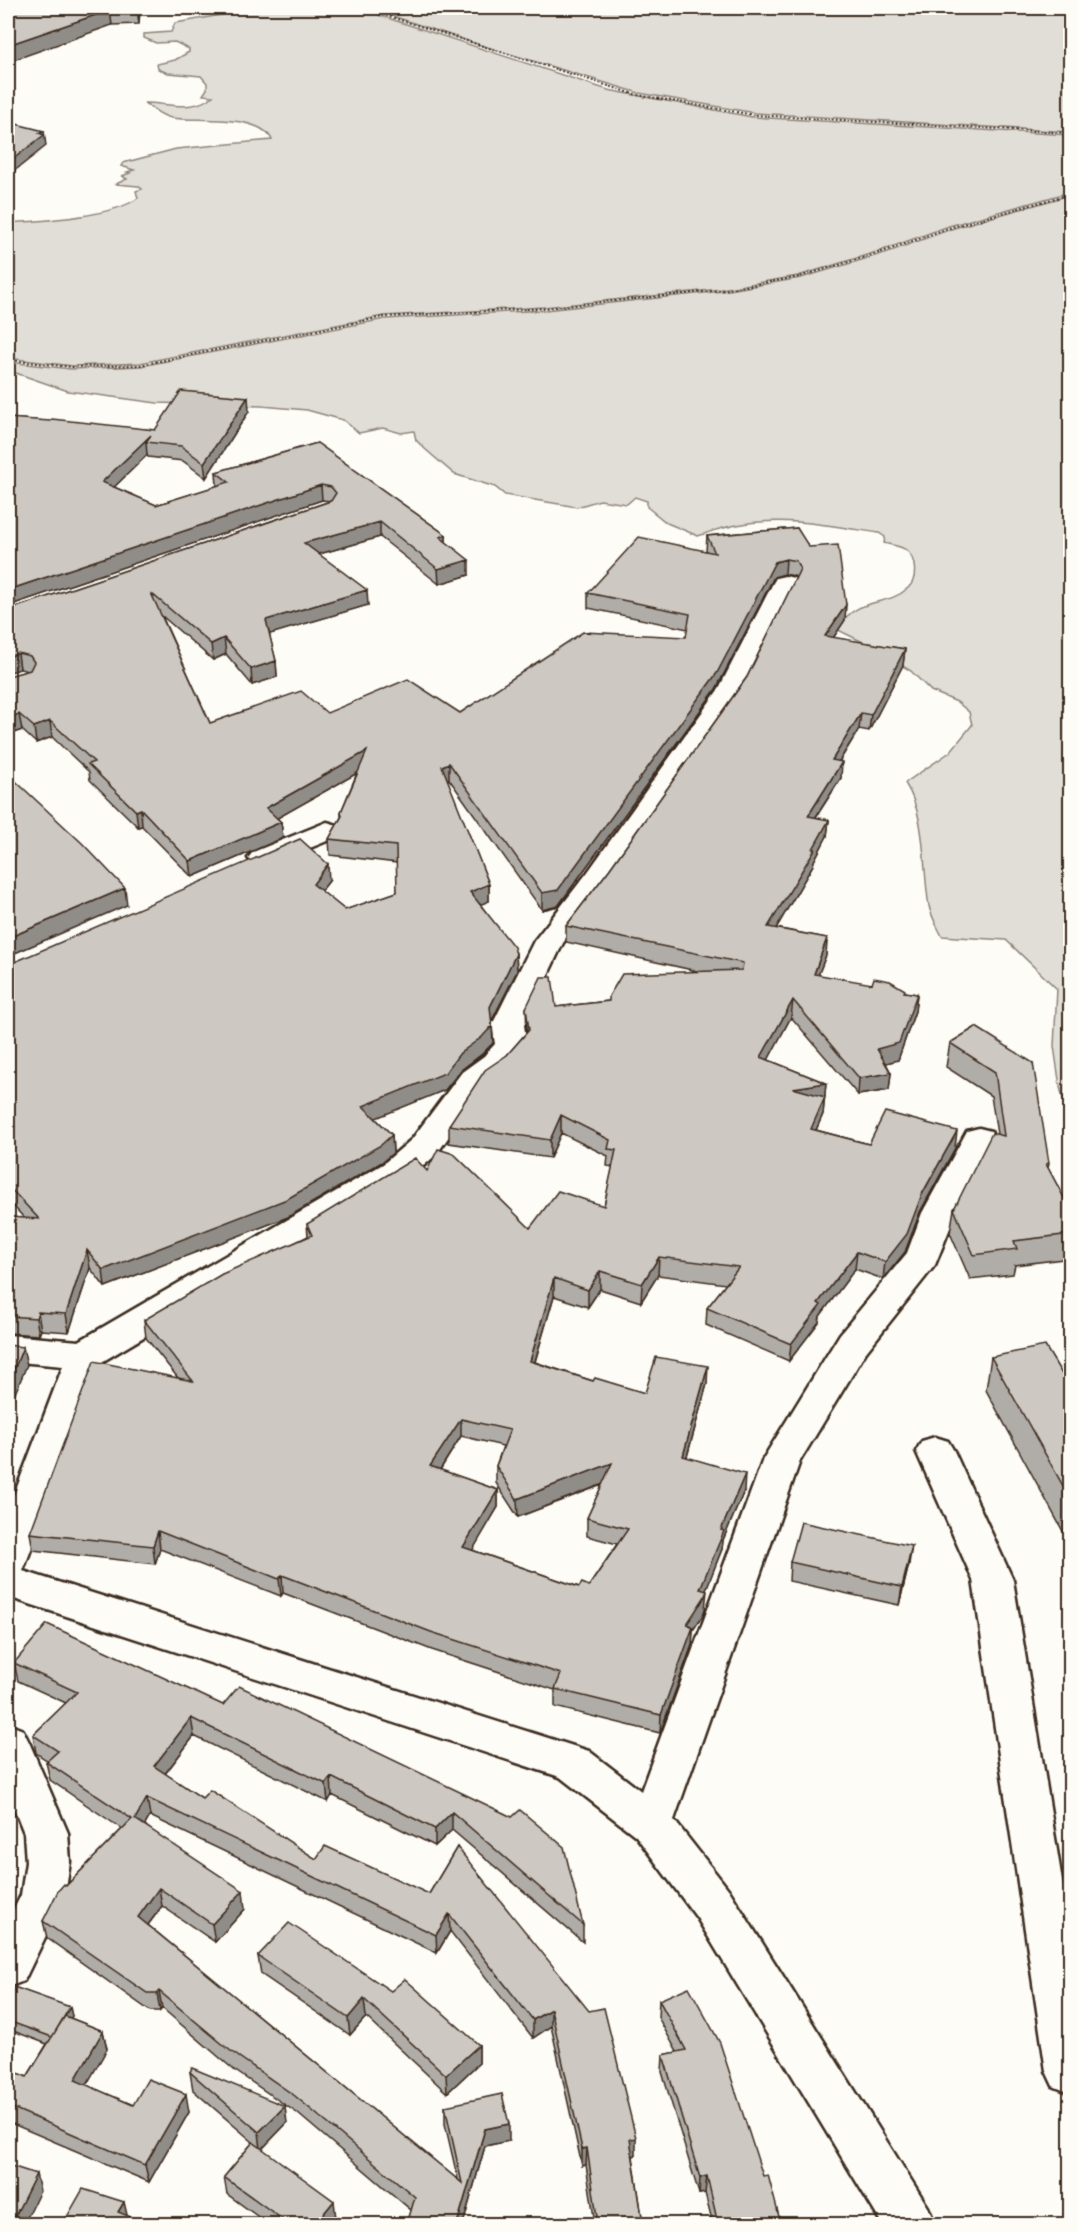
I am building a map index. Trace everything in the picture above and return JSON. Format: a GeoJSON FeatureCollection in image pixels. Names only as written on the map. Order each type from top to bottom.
{"type":"FeatureCollection","features":[{"type":"Feature","properties":{"kind":"street"},"geometry":{"type":"LineString","coordinates":[[8,1348],[85,1354],[395,1172],[424,1147],[473,1078],[495,1063],[511,1046],[508,1026],[549,940],[597,879],[731,691],[785,583]]}},
{"type":"Feature","properties":{"kind":"street"},"geometry":{"type":"LineString","coordinates":[[239,869],[327,831]]}},
{"type":"Feature","properties":{"kind":"street"},"geometry":{"type":"LineString","coordinates":[[651,1823],[782,1459],[853,1343],[923,1257],[939,1213],[979,1139]]}},
{"type":"Feature","properties":{"kind":"street"},"geometry":{"type":"LineString","coordinates":[[8,1562],[85,1354]]}},
{"type":"Feature","properties":{"kind":"street"},"geometry":{"type":"LineString","coordinates":[[935,1451],[993,1580],[1071,2071]]}},
{"type":"Feature","properties":{"kind":"street"},"geometry":{"type":"LineString","coordinates":[[8,1582],[574,1764],[651,1823],[713,1905],[910,2224]]}},
{"type":"Feature","properties":{"kind":"street"},"geometry":{"type":"LineString","coordinates":[[8,1742],[46,1833],[48,1862],[43,1896],[8,1967]]}},
{"type":"Feature","properties":{"kind":"path"},"geometry":{"type":"LineString","coordinates":[[363,8],[637,95],[754,115],[1071,133]]}},
{"type":"Feature","properties":{"kind":"path"},"geometry":{"type":"LineString","coordinates":[[8,360],[72,367],[140,365],[384,317],[545,308],[722,290],[799,277],[885,251],[952,227],[1071,194]]}},
{"type":"Feature","properties":{"kind":"shaded area"},"geometry":{"type":"Polygon","coordinates":[[[227,8],[357,8],[608,90],[752,117],[1070,135],[1070,192],[949,226],[883,250],[798,276],[721,289],[544,307],[383,316],[140,363],[73,366],[8,358],[8,223],[76,217],[112,210],[127,204],[138,198],[136,191],[142,189],[138,186],[116,184],[127,179],[122,176],[134,170],[121,166],[123,163],[176,149],[272,140],[265,131],[242,122],[172,118],[160,114],[144,103],[188,106],[213,96],[203,95],[207,89],[207,83],[201,76],[168,73],[158,69],[157,64],[175,60],[189,52],[189,49],[175,42],[156,43],[144,38],[144,34],[171,32],[175,23],[222,15],[227,8]]]}},
{"type":"Feature","properties":{"kind":"shaded area"},"geometry":{"type":"Polygon","coordinates":[[[368,8],[1070,8],[1070,132],[755,113],[639,93],[368,8]]]}},
{"type":"Feature","properties":{"kind":"shaded area"},"geometry":{"type":"Polygon","coordinates":[[[1070,195],[1070,1126],[1060,1087],[1054,1046],[1057,989],[1006,940],[942,936],[929,906],[920,826],[912,796],[905,783],[950,752],[972,725],[969,712],[957,702],[931,691],[911,671],[867,644],[836,629],[855,610],[891,598],[908,588],[915,569],[912,558],[906,550],[884,543],[885,537],[879,533],[788,521],[744,524],[698,536],[667,523],[647,507],[647,501],[635,497],[627,504],[600,500],[577,507],[505,495],[495,487],[454,474],[416,440],[414,431],[401,433],[383,428],[359,433],[343,420],[307,410],[262,406],[157,403],[68,391],[16,373],[8,366],[8,362],[71,369],[141,366],[385,319],[545,310],[723,291],[801,278],[888,252],[954,228],[1070,195]]]}},
{"type":"Feature","properties":{"kind":"building"},"geometry":{"type":"Polygon","coordinates":[[[8,8],[137,9],[110,10],[8,45],[8,8]]]}},
{"type":"Feature","properties":{"kind":"building"},"geometry":{"type":"Polygon","coordinates":[[[8,122],[44,131],[39,133],[44,135],[8,163],[8,122]]]}},
{"type":"Feature","properties":{"kind":"building"},"geometry":{"type":"Polygon","coordinates":[[[181,391],[248,397],[204,463],[181,446],[146,442],[151,435],[102,482],[156,505],[229,482],[216,472],[317,443],[446,535],[440,537],[469,560],[438,569],[380,522],[304,543],[367,590],[266,620],[276,661],[251,669],[224,638],[211,644],[151,593],[210,723],[301,691],[327,713],[408,679],[460,713],[583,632],[686,637],[690,614],[588,593],[639,537],[715,553],[707,536],[797,528],[809,547],[838,545],[846,605],[825,636],[905,649],[871,715],[861,713],[832,760],[842,762],[808,816],[829,820],[813,849],[815,849],[768,927],[827,938],[814,974],[872,984],[874,978],[890,981],[905,990],[904,992],[917,994],[899,1043],[877,1049],[891,1073],[859,1078],[793,1000],[761,1057],[826,1083],[793,1088],[825,1097],[811,1129],[869,1144],[885,1112],[957,1131],[922,1194],[907,1234],[885,1262],[857,1252],[818,1303],[821,1305],[791,1344],[707,1308],[739,1267],[659,1257],[642,1284],[600,1271],[588,1290],[554,1278],[530,1361],[593,1381],[595,1378],[645,1393],[656,1357],[708,1366],[683,1456],[745,1474],[721,1530],[724,1531],[700,1589],[707,1591],[687,1624],[693,1627],[661,1715],[555,1689],[561,1674],[431,1632],[282,1575],[279,1579],[158,1531],[153,1546],[30,1533],[94,1361],[193,1381],[144,1320],[222,1274],[312,1235],[307,1224],[415,1158],[427,1171],[438,1149],[454,1154],[530,1228],[558,1191],[604,1206],[616,1150],[608,1149],[610,1140],[561,1115],[550,1140],[449,1125],[485,1070],[507,1055],[529,1030],[526,1008],[541,977],[552,977],[556,1007],[609,1001],[609,996],[622,974],[742,970],[743,963],[566,926],[609,870],[747,677],[800,569],[796,561],[786,559],[775,562],[717,673],[558,890],[542,893],[449,763],[442,766],[489,884],[470,892],[514,947],[516,954],[490,1007],[492,1026],[482,1037],[460,1053],[445,1073],[363,1106],[392,1135],[381,1145],[287,1199],[103,1270],[87,1250],[66,1314],[38,1312],[36,1318],[8,1316],[8,1217],[39,1219],[8,1186],[8,962],[17,961],[300,839],[328,864],[313,884],[345,910],[397,892],[396,846],[329,839],[342,816],[341,812],[367,751],[266,808],[281,822],[190,861],[141,809],[136,811],[88,764],[94,762],[50,721],[34,727],[19,714],[8,718],[8,676],[30,670],[34,662],[30,656],[18,653],[8,657],[8,610],[331,501],[336,493],[331,487],[321,485],[8,590],[8,418],[50,421],[52,419],[155,430],[181,391]],[[461,1419],[430,1466],[498,1490],[463,1547],[579,1587],[582,1583],[589,1586],[628,1529],[587,1518],[612,1463],[517,1499],[496,1466],[510,1430],[461,1419]]]}},
{"type":"Feature","properties":{"kind":"building"},"geometry":{"type":"Polygon","coordinates":[[[8,774],[82,843],[125,888],[8,938],[8,774]]]}},
{"type":"Feature","properties":{"kind":"building"},"geometry":{"type":"Polygon","coordinates":[[[976,1027],[1033,1063],[1049,1163],[1046,1164],[1071,1211],[1071,1234],[1014,1241],[1017,1249],[974,1255],[954,1209],[992,1133],[1004,1136],[995,1072],[950,1043],[976,1027]]]}},
{"type":"Feature","properties":{"kind":"building"},"geometry":{"type":"Polygon","coordinates":[[[8,1345],[23,1347],[8,1384],[8,1345]]]}},
{"type":"Feature","properties":{"kind":"building"},"geometry":{"type":"Polygon","coordinates":[[[1045,1346],[1071,1389],[1071,1500],[991,1357],[1045,1346]]]}},
{"type":"Feature","properties":{"kind":"building"},"geometry":{"type":"Polygon","coordinates":[[[801,1522],[912,1546],[902,1587],[790,1562],[801,1522]]]}},
{"type":"Feature","properties":{"kind":"building"},"geometry":{"type":"Polygon","coordinates":[[[47,1624],[223,1705],[239,1686],[512,1817],[520,1810],[564,1847],[583,1925],[452,1812],[435,1829],[331,1777],[326,1784],[191,1718],[154,1766],[202,1798],[210,1790],[316,1859],[325,1846],[429,1894],[457,1847],[589,2011],[604,2008],[636,2138],[630,2139],[643,2224],[598,2224],[587,2148],[582,2149],[551,2009],[533,2020],[449,1914],[436,1935],[147,1798],[135,1819],[243,1891],[212,1924],[159,1888],[138,1917],[462,2183],[445,2106],[502,2094],[509,2124],[485,2129],[457,2224],[407,2224],[415,2197],[295,2096],[232,2052],[159,1991],[147,1993],[43,1921],[64,1884],[66,1886],[132,1819],[46,1762],[58,1751],[33,1735],[77,1692],[14,1663],[47,1624]]]}},
{"type":"Feature","properties":{"kind":"building"},"geometry":{"type":"Polygon","coordinates":[[[289,1923],[391,1991],[405,1979],[479,2045],[446,2075],[364,1999],[348,2018],[258,1956],[289,1923]]]}},
{"type":"Feature","properties":{"kind":"building"},"geometry":{"type":"Polygon","coordinates":[[[14,1987],[70,2007],[52,2037],[8,2021],[8,1997],[14,1987]]]}},
{"type":"Feature","properties":{"kind":"building"},"geometry":{"type":"Polygon","coordinates":[[[689,1987],[720,2043],[763,2176],[768,2175],[781,2224],[718,2224],[707,2176],[700,2178],[663,2055],[686,2050],[659,2000],[689,1987]]]}},
{"type":"Feature","properties":{"kind":"building"},"geometry":{"type":"Polygon","coordinates":[[[65,2016],[103,2031],[75,2080],[133,2105],[148,2079],[186,2094],[145,2165],[8,2106],[8,2069],[27,2077],[65,2016]]]}},
{"type":"Feature","properties":{"kind":"building"},"geometry":{"type":"Polygon","coordinates":[[[192,2068],[285,2106],[259,2132],[190,2072],[192,2068]]]}},
{"type":"Feature","properties":{"kind":"building"},"geometry":{"type":"Polygon","coordinates":[[[253,2142],[334,2201],[315,2224],[289,2224],[224,2177],[253,2142]]]}},
{"type":"Feature","properties":{"kind":"building"},"geometry":{"type":"Polygon","coordinates":[[[8,2165],[36,2174],[11,2224],[8,2224],[8,2165]]]}},
{"type":"Feature","properties":{"kind":"building"},"geometry":{"type":"Polygon","coordinates":[[[83,2189],[124,2202],[118,2212],[148,2224],[63,2224],[83,2189]]]}}]}
